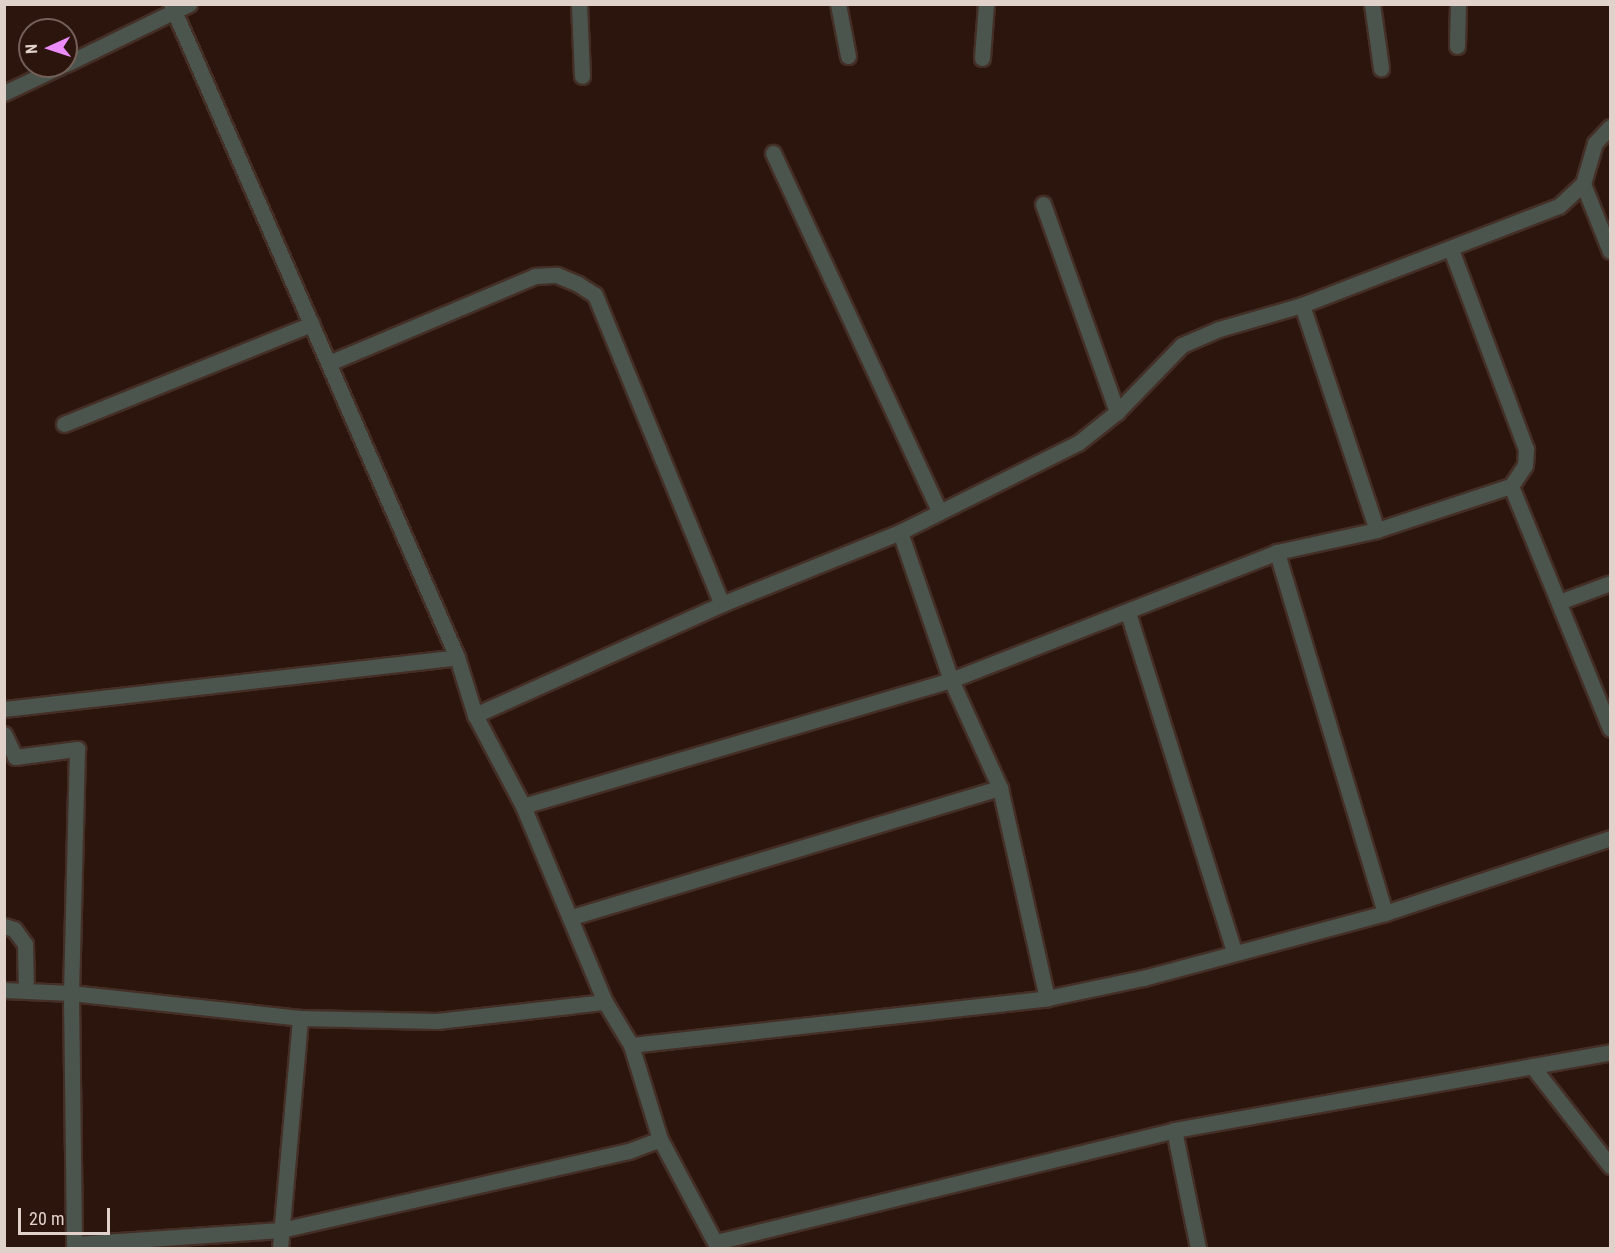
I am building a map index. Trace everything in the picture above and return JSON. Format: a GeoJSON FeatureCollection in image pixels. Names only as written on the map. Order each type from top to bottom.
{"type":"FeatureCollection","features":[{"type":"Feature","properties":{"kind":"street"},"geometry":{"type":"LineString","coordinates":[[78,58],[173,8],[189,4]]}},
{"type":"Feature","properties":{"kind":"street"},"geometry":{"type":"LineString","coordinates":[[579,4],[582,76]]}},
{"type":"Feature","properties":{"kind":"street"},"geometry":{"type":"LineString","coordinates":[[838,4],[848,56]]}},
{"type":"Feature","properties":{"kind":"street"},"geometry":{"type":"LineString","coordinates":[[982,58],[986,4]]}},
{"type":"Feature","properties":{"kind":"street"},"geometry":{"type":"LineString","coordinates":[[1372,4],[1381,68]]}},
{"type":"Feature","properties":{"kind":"street"},"geometry":{"type":"LineString","coordinates":[[1457,46],[1458,4]]}},
{"type":"Feature","properties":{"kind":"street"},"geometry":{"type":"LineString","coordinates":[[173,8],[457,657],[475,715],[523,806],[572,917],[605,1002],[631,1045],[660,1139],[717,1245],[1174,1130],[1611,1052]]}},
{"type":"Feature","properties":{"kind":"street"},"geometry":{"type":"LineString","coordinates":[[4,93],[36,78]]}},
{"type":"Feature","properties":{"kind":"street"},"geometry":{"type":"LineString","coordinates":[[475,715],[722,604],[900,532],[939,510],[1078,442],[1117,412],[1182,345],[1219,329],[1302,305],[1559,206],[1583,184],[1595,143],[1611,127]]}},
{"type":"Feature","properties":{"kind":"street"},"geometry":{"type":"LineString","coordinates":[[773,153],[939,510]]}},
{"type":"Feature","properties":{"kind":"street"},"geometry":{"type":"LineString","coordinates":[[1583,184],[1611,251]]}},
{"type":"Feature","properties":{"kind":"street"},"geometry":{"type":"LineString","coordinates":[[1043,204],[1117,412]]}},
{"type":"Feature","properties":{"kind":"street"},"geometry":{"type":"LineString","coordinates":[[523,806],[951,680],[1128,613],[1277,552],[1377,530],[1511,486],[1525,465],[1526,449],[1451,249]]}},
{"type":"Feature","properties":{"kind":"street"},"geometry":{"type":"LineString","coordinates":[[329,363],[535,276],[557,275],[578,284],[595,295],[722,604]]}},
{"type":"Feature","properties":{"kind":"street"},"geometry":{"type":"LineString","coordinates":[[1302,305],[1377,530]]}},
{"type":"Feature","properties":{"kind":"street"},"geometry":{"type":"LineString","coordinates":[[64,424],[312,324]]}},
{"type":"Feature","properties":{"kind":"street"},"geometry":{"type":"LineString","coordinates":[[1511,486],[1611,729]]}},
{"type":"Feature","properties":{"kind":"street"},"geometry":{"type":"LineString","coordinates":[[900,532],[951,680],[1000,788],[1047,998]]}},
{"type":"Feature","properties":{"kind":"street"},"geometry":{"type":"LineString","coordinates":[[1277,552],[1385,913]]}},
{"type":"Feature","properties":{"kind":"street"},"geometry":{"type":"LineString","coordinates":[[1559,602],[1611,583]]}},
{"type":"Feature","properties":{"kind":"street"},"geometry":{"type":"LineString","coordinates":[[1128,613],[1234,951]]}},
{"type":"Feature","properties":{"kind":"street"},"geometry":{"type":"LineString","coordinates":[[4,709],[457,657]]}},
{"type":"Feature","properties":{"kind":"street"},"geometry":{"type":"LineString","coordinates":[[4,734],[15,757],[77,749],[70,993],[74,1246],[281,1230],[629,1151],[660,1139]]}},
{"type":"Feature","properties":{"kind":"street"},"geometry":{"type":"LineString","coordinates":[[572,917],[1000,788]]}},
{"type":"Feature","properties":{"kind":"street"},"geometry":{"type":"LineString","coordinates":[[631,1045],[1047,998],[1143,978],[1234,951],[1385,913],[1611,838]]}},
{"type":"Feature","properties":{"kind":"street"},"geometry":{"type":"LineString","coordinates":[[4,926],[14,929],[25,944],[26,991]]}},
{"type":"Feature","properties":{"kind":"street"},"geometry":{"type":"LineString","coordinates":[[4,990],[70,993],[300,1018],[437,1022],[605,1002]]}},
{"type":"Feature","properties":{"kind":"street"},"geometry":{"type":"LineString","coordinates":[[280,1248],[300,1018]]}},
{"type":"Feature","properties":{"kind":"street"},"geometry":{"type":"LineString","coordinates":[[1532,1066],[1611,1166]]}},
{"type":"Feature","properties":{"kind":"street"},"geometry":{"type":"LineString","coordinates":[[1174,1130],[1198,1248]]}}]}
